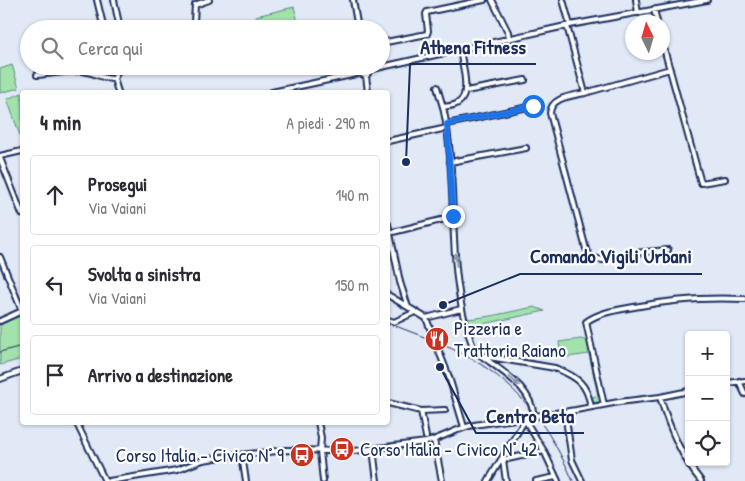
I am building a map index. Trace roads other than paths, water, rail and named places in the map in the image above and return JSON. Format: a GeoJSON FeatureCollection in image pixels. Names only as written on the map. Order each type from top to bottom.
{"type":"FeatureCollection","features":[{"type":"Feature","properties":{"kind":"street"},"geometry":{"type":"LineString","coordinates":[[97,0],[102,20]]}},
{"type":"Feature","properties":{"kind":"street"},"geometry":{"type":"LineString","coordinates":[[114,0],[118,20]]}},
{"type":"Feature","properties":{"kind":"street"},"geometry":{"type":"LineString","coordinates":[[194,20],[195,6],[209,0]]}},
{"type":"Feature","properties":{"kind":"street"},"geometry":{"type":"LineString","coordinates":[[352,0],[356,20]]}},
{"type":"Feature","properties":{"kind":"street"},"geometry":{"type":"LineString","coordinates":[[390,41],[426,34],[428,31],[426,14],[428,12],[484,0]]}},
{"type":"Feature","properties":{"kind":"street"},"geometry":{"type":"LineString","coordinates":[[492,0],[508,32],[509,39]]}},
{"type":"Feature","properties":{"kind":"street"},"geometry":{"type":"LineString","coordinates":[[563,0],[584,93]]}},
{"type":"Feature","properties":{"kind":"street"},"geometry":{"type":"LineString","coordinates":[[636,0],[638,13]]}},
{"type":"Feature","properties":{"kind":"street"},"geometry":{"type":"LineString","coordinates":[[390,65],[569,26],[707,0]]}},
{"type":"Feature","properties":{"kind":"street"},"geometry":{"type":"LineString","coordinates":[[654,9],[656,15]]}},
{"type":"Feature","properties":{"kind":"street"},"geometry":{"type":"LineString","coordinates":[[443,107],[458,103],[464,98],[466,91],[460,50]]}},
{"type":"Feature","properties":{"kind":"street"},"geometry":{"type":"LineString","coordinates":[[667,60],[701,183],[725,179]]}},
{"type":"Feature","properties":{"kind":"street"},"geometry":{"type":"LineString","coordinates":[[668,250],[634,253],[602,260],[591,257],[586,249],[550,111],[556,102],[670,69]]}},
{"type":"Feature","properties":{"kind":"street"},"geometry":{"type":"LineString","coordinates":[[98,75],[104,79],[114,79]]}},
{"type":"Feature","properties":{"kind":"street"},"geometry":{"type":"LineString","coordinates":[[116,75],[114,79],[117,90]]}},
{"type":"Feature","properties":{"kind":"street"},"geometry":{"type":"LineString","coordinates":[[281,90],[347,75]]}},
{"type":"Feature","properties":{"kind":"street"},"geometry":{"type":"LineString","coordinates":[[366,75],[368,90]]}},
{"type":"Feature","properties":{"kind":"street"},"geometry":{"type":"LineString","coordinates":[[466,91],[525,80]]}},
{"type":"Feature","properties":{"kind":"street"},"geometry":{"type":"LineString","coordinates":[[437,87],[447,126],[461,308],[472,344],[481,356],[522,388],[534,408],[534,416]]}},
{"type":"Feature","properties":{"kind":"street"},"geometry":{"type":"LineString","coordinates":[[390,140],[533,106]]}},
{"type":"Feature","properties":{"kind":"street"},"geometry":{"type":"LineString","coordinates":[[450,162],[526,148]]}},
{"type":"Feature","properties":{"kind":"street"},"geometry":{"type":"LineString","coordinates":[[20,151],[0,157],[20,209]]}},
{"type":"Feature","properties":{"kind":"street"},"geometry":{"type":"LineString","coordinates":[[390,233],[453,216]]}},
{"type":"Feature","properties":{"kind":"street"},"geometry":{"type":"LineString","coordinates":[[390,237],[408,308]]}},
{"type":"Feature","properties":{"kind":"street"},"geometry":{"type":"LineString","coordinates":[[0,258],[20,306]]}},
{"type":"Feature","properties":{"kind":"street"},"geometry":{"type":"LineString","coordinates":[[390,296],[426,318],[449,377],[464,427]]}},
{"type":"Feature","properties":{"kind":"street"},"geometry":{"type":"LineString","coordinates":[[604,405],[586,322],[613,310],[671,300],[708,297],[745,299]]}},
{"type":"Feature","properties":{"kind":"street"},"geometry":{"type":"LineString","coordinates":[[426,318],[461,308]]}},
{"type":"Feature","properties":{"kind":"street"},"geometry":{"type":"LineString","coordinates":[[0,321],[20,312]]}},
{"type":"Feature","properties":{"kind":"street"},"geometry":{"type":"LineString","coordinates":[[390,321],[394,322],[415,312]]}},
{"type":"Feature","properties":{"kind":"street"},"geometry":{"type":"LineString","coordinates":[[481,356],[556,368],[576,379],[585,388],[589,395],[591,407]]}},
{"type":"Feature","properties":{"kind":"street"},"geometry":{"type":"LineString","coordinates":[[0,379],[20,372]]}},
{"type":"Feature","properties":{"kind":"street"},"geometry":{"type":"LineString","coordinates":[[730,382],[745,380]]}},
{"type":"Feature","properties":{"kind":"street"},"geometry":{"type":"LineString","coordinates":[[739,381],[745,394]]}},
{"type":"Feature","properties":{"kind":"street"},"geometry":{"type":"LineString","coordinates":[[112,481],[178,470],[203,460],[242,455],[286,450],[348,452],[434,440],[464,427],[525,419],[685,392]]}},
{"type":"Feature","properties":{"kind":"street"},"geometry":{"type":"LineString","coordinates":[[660,397],[668,425],[682,454],[701,481]]}},
{"type":"Feature","properties":{"kind":"street"},"geometry":{"type":"LineString","coordinates":[[390,403],[421,411],[445,410]]}},
{"type":"Feature","properties":{"kind":"street"},"geometry":{"type":"LineString","coordinates":[[421,411],[426,437]]}},
{"type":"Feature","properties":{"kind":"street"},"geometry":{"type":"LineString","coordinates":[[564,412],[572,460],[582,481]]}},
{"type":"Feature","properties":{"kind":"street"},"geometry":{"type":"LineString","coordinates":[[525,419],[544,451],[557,479],[536,481]]}},
{"type":"Feature","properties":{"kind":"street"},"geometry":{"type":"LineString","coordinates":[[488,481],[525,419]]}},
{"type":"Feature","properties":{"kind":"street"},"geometry":{"type":"LineString","coordinates":[[77,425],[105,481]]}},
{"type":"Feature","properties":{"kind":"street"},"geometry":{"type":"LineString","coordinates":[[319,425],[323,481]]}},
{"type":"Feature","properties":{"kind":"street"},"geometry":{"type":"LineString","coordinates":[[434,440],[442,481]]}},
{"type":"Feature","properties":{"kind":"street"},"geometry":{"type":"LineString","coordinates":[[372,449],[377,481]]}},
{"type":"Feature","properties":{"kind":"street"},"geometry":{"type":"LineString","coordinates":[[502,459],[544,451]]}},
{"type":"Feature","properties":{"kind":"street"},"geometry":{"type":"LineString","coordinates":[[242,455],[246,481]]}},
{"type":"Feature","properties":{"kind":"street"},"geometry":{"type":"LineString","coordinates":[[502,459],[506,481]]}},
{"type":"Feature","properties":{"kind":"railway"},"geometry":{"type":"LineString","coordinates":[[390,324],[430,339],[472,359],[490,370],[520,396],[533,411],[555,444],[573,481]]}},
{"type":"Feature","properties":{"kind":"railway"},"geometry":{"type":"LineString","coordinates":[[0,352],[20,347]]}},
{"type":"Feature","properties":{"kind":"place","name":"Athena Fitness"},"geometry":{"type":"Point","coordinates":[406,162]}},
{"type":"Feature","properties":{"kind":"place","name":"Comando Vigili Urbani"},"geometry":{"type":"Point","coordinates":[443,305]}},
{"type":"Feature","properties":{"kind":"place","name":"Pizzeria e Trattoria Raiano"},"geometry":{"type":"Point","coordinates":[437,339]}},
{"type":"Feature","properties":{"kind":"place","name":"Centro Beta"},"geometry":{"type":"Point","coordinates":[440,367]}},
{"type":"Feature","properties":{"kind":"place","name":"Corso Italia - Civico N° 42"},"geometry":{"type":"Point","coordinates":[342,449]}},
{"type":"Feature","properties":{"kind":"place","name":"Corso Italia - Civico N° 9"},"geometry":{"type":"Point","coordinates":[302,455]}}]}
